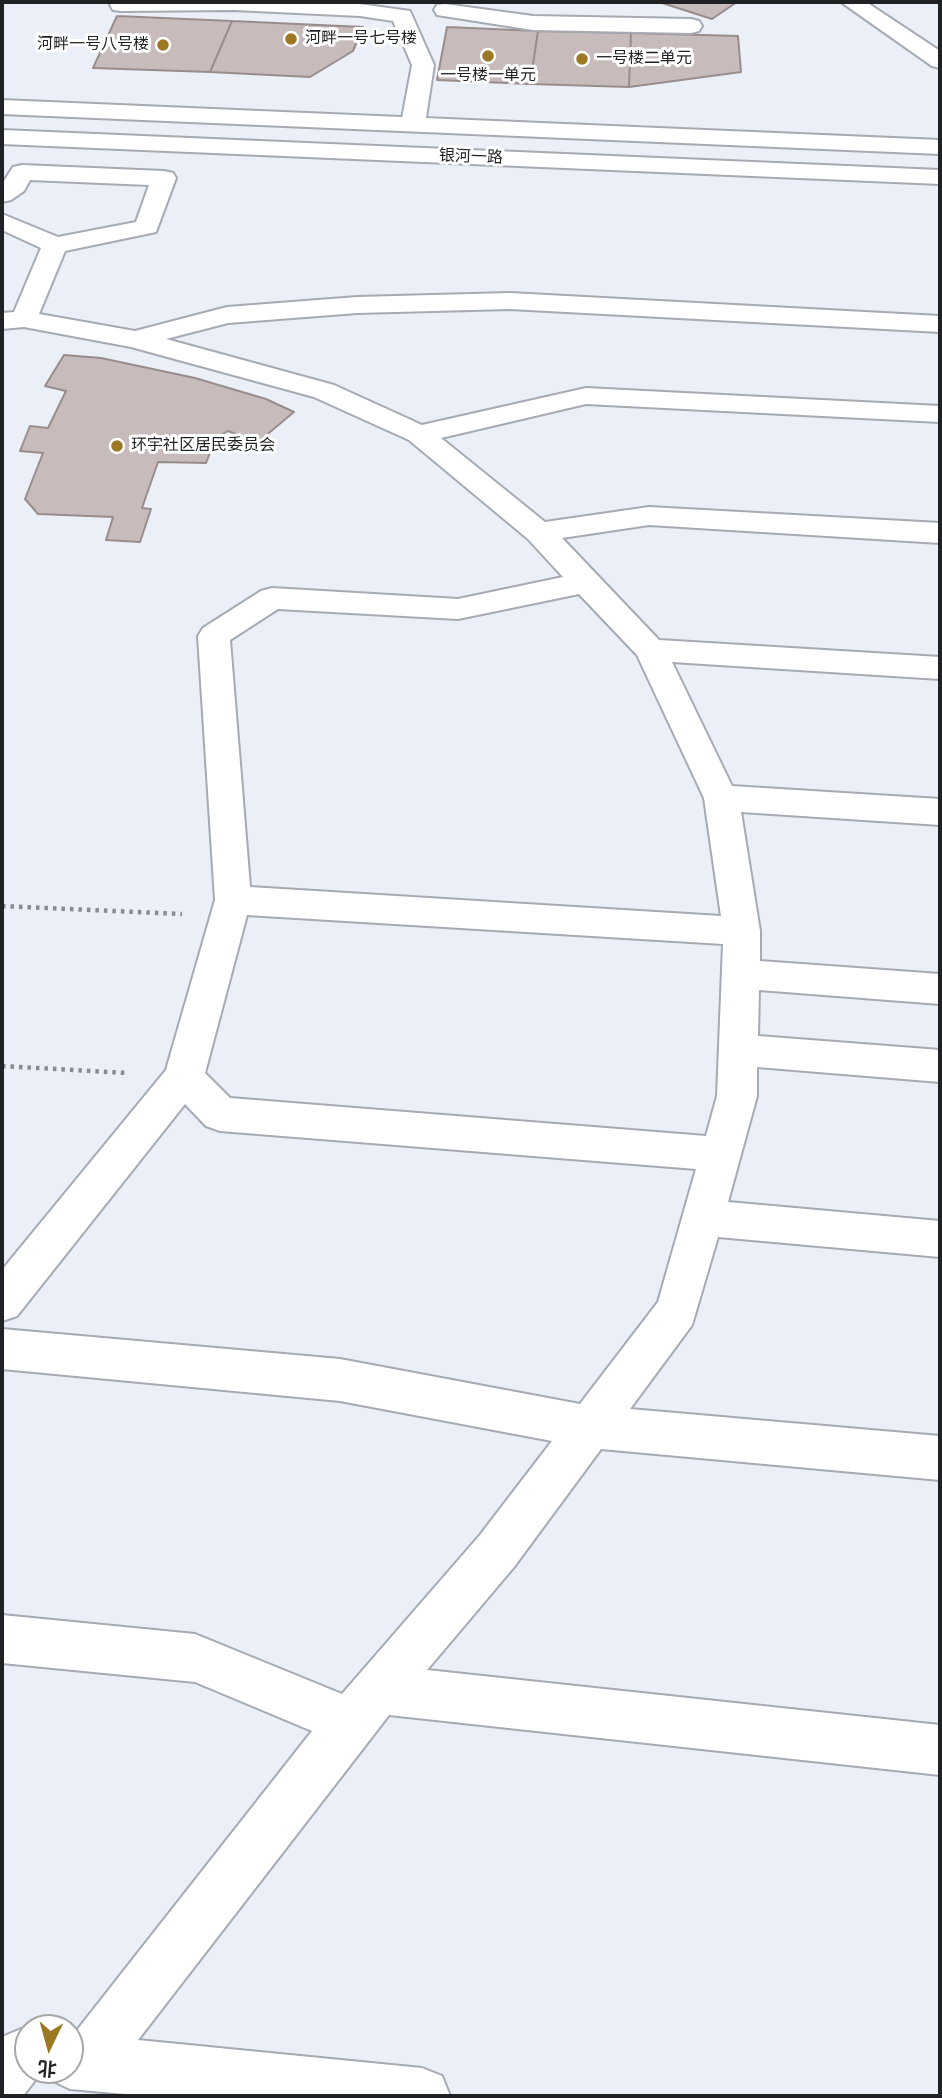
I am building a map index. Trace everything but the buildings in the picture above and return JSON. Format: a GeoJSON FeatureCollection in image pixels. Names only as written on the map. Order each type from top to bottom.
{"type":"FeatureCollection","features":[{"type":"Feature","properties":{"kind":"street"},"geometry":{"type":"LineString","coordinates":[[362,2],[402,16],[423,65],[413,124]]}},
{"type":"Feature","properties":{"kind":"street"},"geometry":{"type":"LineString","coordinates":[[121,5],[234,3],[360,10],[402,16],[452,6],[533,23],[691,26]]}},
{"type":"Feature","properties":{"kind":"street"},"geometry":{"type":"LineString","coordinates":[[829,11],[854,3],[940,61]]}},
{"type":"Feature","properties":{"kind":"street","name":"银河一路"},"geometry":{"type":"LineString","coordinates":[[2,107],[940,147]]}},
{"type":"Feature","properties":{"kind":"street","name":"银河一路"},"geometry":{"type":"LineString","coordinates":[[2,137],[940,177]]}},
{"type":"Feature","properties":{"kind":"street"},"geometry":{"type":"LineString","coordinates":[[2,195],[15,186],[22,172],[164,178],[147,227],[55,245],[2,221]]}},
{"type":"Feature","properties":{"kind":"street"},"geometry":{"type":"LineString","coordinates":[[55,245],[13,320],[134,339],[324,391],[419,435],[539,533],[650,650],[721,798],[743,931],[739,974],[737,1096],[677,1311],[497,1551],[364,1706],[79,2014]]}},
{"type":"Feature","properties":{"kind":"street"},"geometry":{"type":"LineString","coordinates":[[134,339],[228,315],[357,305],[510,301],[940,324]]}},
{"type":"Feature","properties":{"kind":"street"},"geometry":{"type":"LineString","coordinates":[[419,435],[586,396],[940,414]]}},
{"type":"Feature","properties":{"kind":"street"},"geometry":{"type":"LineString","coordinates":[[539,533],[649,516],[940,533]]}},
{"type":"Feature","properties":{"kind":"street"},"geometry":{"type":"LineString","coordinates":[[2,1302],[184,1077],[230,908],[214,636],[272,597],[458,609],[586,582]]}},
{"type":"Feature","properties":{"kind":"street"},"geometry":{"type":"LineString","coordinates":[[650,650],[940,668]]}},
{"type":"Feature","properties":{"kind":"street"},"geometry":{"type":"LineString","coordinates":[[721,798],[940,812]]}},
{"type":"Feature","properties":{"kind":"street"},"geometry":{"type":"LineString","coordinates":[[230,908],[743,931]]}},
{"type":"Feature","properties":{"kind":"street"},"geometry":{"type":"LineString","coordinates":[[739,974],[940,989]]}},
{"type":"Feature","properties":{"kind":"street"},"geometry":{"type":"LineString","coordinates":[[738,1050],[940,1066]]}},
{"type":"Feature","properties":{"kind":"street"},"geometry":{"type":"LineString","coordinates":[[184,1077],[220,1114],[721,1154]]}},
{"type":"Feature","properties":{"kind":"street"},"geometry":{"type":"LineString","coordinates":[[703,1218],[940,1239]]}},
{"type":"Feature","properties":{"kind":"street"},"geometry":{"type":"LineString","coordinates":[[2,1349],[340,1380],[590,1427],[940,1458]]}},
{"type":"Feature","properties":{"kind":"street"},"geometry":{"type":"LineString","coordinates":[[2,1639],[195,1658],[364,1706],[940,1750]]}},
{"type":"Feature","properties":{"kind":"street"},"geometry":{"type":"LineString","coordinates":[[84,2066],[422,2096]]}},
{"type":"Feature","properties":{"kind":"path"},"geometry":{"type":"LineString","coordinates":[[2,906],[230,908]]}},
{"type":"Feature","properties":{"kind":"path"},"geometry":{"type":"LineString","coordinates":[[2,1066],[184,1077]]}},
{"type":"Feature","properties":{"kind":"place","name":"河畔一号七号楼"},"geometry":{"type":"Point","coordinates":[291,39]}},
{"type":"Feature","properties":{"kind":"place","name":"河畔一号八号楼"},"geometry":{"type":"Point","coordinates":[163,45]}},
{"type":"Feature","properties":{"kind":"place","name":"一号楼一单元"},"geometry":{"type":"Point","coordinates":[488,56]}},
{"type":"Feature","properties":{"kind":"place","name":"一号楼二单元"},"geometry":{"type":"Point","coordinates":[582,59]}},
{"type":"Feature","properties":{"kind":"place","name":"环宇社区居民委员会"},"geometry":{"type":"Point","coordinates":[117,446]}}]}
